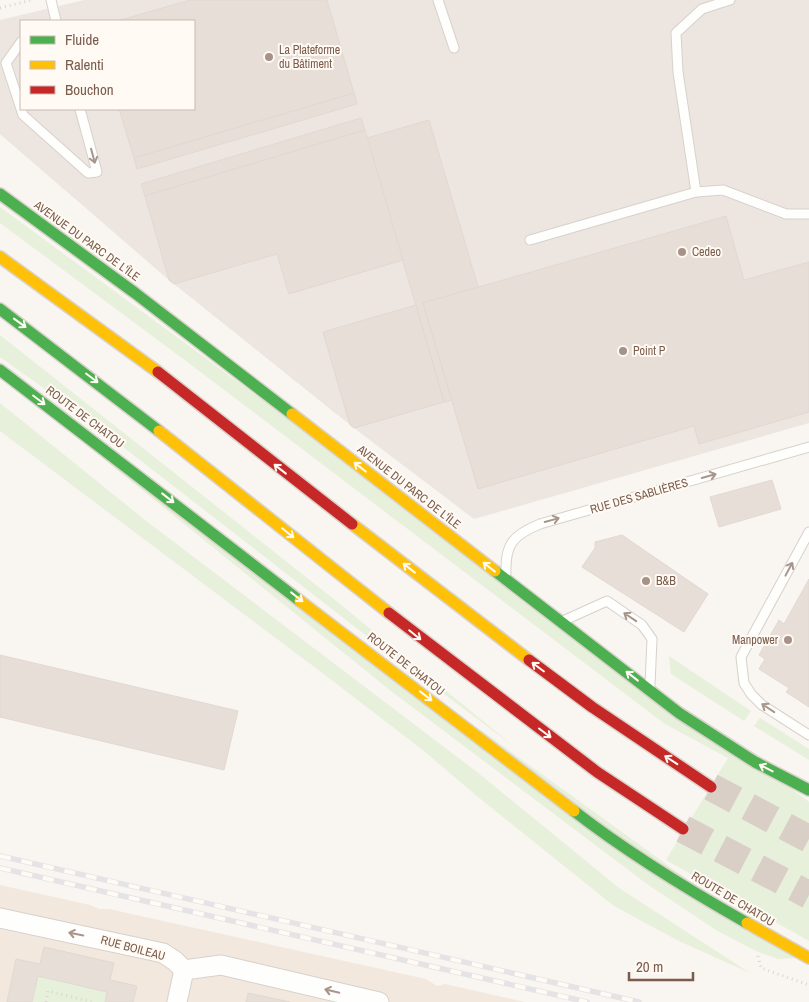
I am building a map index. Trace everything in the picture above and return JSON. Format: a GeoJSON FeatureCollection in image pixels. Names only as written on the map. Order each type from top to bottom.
{"type":"FeatureCollection","features":[{"type":"Feature","properties":{"kind":"main road","name":"AVENUE DU PARC DE L'ÎLE"},"geometry":{"type":"LineString","coordinates":[[0,194],[135,292],[679,713],[755,762],[809,790]]}},
{"type":"Feature","properties":{"kind":"main road"},"geometry":{"type":"LineString","coordinates":[[0,256],[115,339],[436,590],[592,707],[712,787]]}},
{"type":"Feature","properties":{"kind":"main road"},"geometry":{"type":"LineString","coordinates":[[0,309],[127,405],[446,660],[597,772],[683,829]]}},
{"type":"Feature","properties":{"kind":"main road","name":"ROUTE DE CHATOU"},"geometry":{"type":"LineString","coordinates":[[0,370],[604,834],[708,901],[809,958]]}},
{"type":"Feature","properties":{"kind":"street","name":"RUE BOILEAU"},"geometry":{"type":"LineString","coordinates":[[0,918],[163,953],[184,970]]}},
{"type":"Feature","properties":{"kind":"street"},"geometry":{"type":"LineString","coordinates":[[177,1002],[184,970],[220,965],[379,1002]]}},
{"type":"Feature","properties":{"kind":"lane"},"geometry":{"type":"LineString","coordinates":[[51,0],[56,20]]}},
{"type":"Feature","properties":{"kind":"lane"},"geometry":{"type":"LineString","coordinates":[[438,0],[454,48]]}},
{"type":"Feature","properties":{"kind":"lane"},"geometry":{"type":"LineString","coordinates":[[696,192],[678,72],[676,33],[702,9],[730,0]]}},
{"type":"Feature","properties":{"kind":"lane"},"geometry":{"type":"LineString","coordinates":[[20,43],[6,63],[20,106]]}},
{"type":"Feature","properties":{"kind":"lane"},"geometry":{"type":"LineString","coordinates":[[21,110],[23,115],[88,173],[97,172],[80,110]]}},
{"type":"Feature","properties":{"kind":"lane"},"geometry":{"type":"LineString","coordinates":[[530,240],[696,192],[723,190],[786,214],[809,214]]}},
{"type":"Feature","properties":{"kind":"lane","name":"RUE DES SABLIÈRES"},"geometry":{"type":"LineString","coordinates":[[506,580],[506,557],[510,543],[529,528],[809,447]]}},
{"type":"Feature","properties":{"kind":"lane"},"geometry":{"type":"LineString","coordinates":[[809,532],[741,657],[744,683],[751,694],[809,735]]}},
{"type":"Feature","properties":{"kind":"lane"},"geometry":{"type":"LineString","coordinates":[[560,622],[607,601],[642,625],[652,639],[650,690]]}},
{"type":"Feature","properties":{"kind":"path"},"geometry":{"type":"LineString","coordinates":[[0,8],[32,0]]}},
{"type":"Feature","properties":{"kind":"path"},"geometry":{"type":"LineString","coordinates":[[760,962],[761,968],[809,986]]}},
{"type":"Feature","properties":{"kind":"path"},"geometry":{"type":"LineString","coordinates":[[46,1002],[48,991],[92,1002]]}},
{"type":"Feature","properties":{"kind":"shaded area"},"geometry":{"type":"Polygon","coordinates":[[[84,0],[809,0],[809,423],[474,519],[354,428],[169,280],[0,134],[0,20],[84,0]]]}},
{"type":"Feature","properties":{"kind":"shaded area"},"geometry":{"type":"Polygon","coordinates":[[[0,885],[90,905],[99,909],[109,909],[426,979],[437,986],[445,984],[525,1002],[0,1002],[0,885]]]}},
{"type":"Feature","properties":{"kind":"green space"},"geometry":{"type":"Polygon","coordinates":[[[0,207],[809,802],[809,941],[666,860],[728,758],[665,724],[186,361],[0,223],[0,207]]]}},
{"type":"Feature","properties":{"kind":"green space"},"geometry":{"type":"Polygon","coordinates":[[[0,335],[335,600],[512,745],[359,630],[87,419],[0,357],[0,335]]]}},
{"type":"Feature","properties":{"kind":"green space"},"geometry":{"type":"Polygon","coordinates":[[[0,403],[145,520],[477,772],[619,888],[750,973],[679,941],[614,906],[478,797],[424,751],[0,431],[0,403]]]}},
{"type":"Feature","properties":{"kind":"green space"},"geometry":{"type":"Polygon","coordinates":[[[80,440],[796,958],[778,959],[756,951],[716,930],[647,884],[391,691],[80,440]]]}},
{"type":"Feature","properties":{"kind":"green space"},"geometry":{"type":"Polygon","coordinates":[[[669,656],[751,711],[744,721],[671,674],[669,656]]]}},
{"type":"Feature","properties":{"kind":"green space"},"geometry":{"type":"Polygon","coordinates":[[[760,718],[809,749],[809,760],[754,726],[760,718]]]}},
{"type":"Feature","properties":{"kind":"green space"},"geometry":{"type":"Polygon","coordinates":[[[38,976],[107,992],[105,1002],[32,1002],[38,976]]]}},
{"type":"Feature","properties":{"kind":"building","name":"La Plateforme du Bâtiment"},"geometry":{"type":"Polygon","coordinates":[[[190,0],[327,0],[354,93],[134,158],[119,110],[195,110],[195,20],[120,20],[190,0]]]}},
{"type":"Feature","properties":{"kind":"building"},"geometry":{"type":"Polygon","coordinates":[[[354,93],[357,104],[137,169],[134,158],[354,93]]]}},
{"type":"Feature","properties":{"kind":"building"},"geometry":{"type":"Polygon","coordinates":[[[361,118],[365,130],[145,196],[141,184],[361,118]]]}},
{"type":"Feature","properties":{"kind":"building"},"geometry":{"type":"Polygon","coordinates":[[[429,120],[478,287],[423,303],[452,400],[444,402],[367,138],[429,120]]]}},
{"type":"Feature","properties":{"kind":"building"},"geometry":{"type":"Polygon","coordinates":[[[365,130],[403,260],[289,294],[277,254],[174,284],[169,280],[145,196],[365,130]]]}},
{"type":"Feature","properties":{"kind":"building","name":"Point P"},"geometry":{"type":"Polygon","coordinates":[[[726,216],[744,280],[809,262],[809,412],[699,444],[694,426],[478,489],[423,303],[726,216]]]}},
{"type":"Feature","properties":{"kind":"building"},"geometry":{"type":"Polygon","coordinates":[[[416,305],[444,402],[354,428],[350,425],[323,332],[416,305]]]}},
{"type":"Feature","properties":{"kind":"building"},"geometry":{"type":"Polygon","coordinates":[[[772,480],[781,509],[719,527],[710,497],[772,480]]]}},
{"type":"Feature","properties":{"kind":"building","name":"B&B"},"geometry":{"type":"Polygon","coordinates":[[[622,535],[708,594],[684,632],[582,567],[595,548],[595,542],[622,535]]]}},
{"type":"Feature","properties":{"kind":"building","name":"Manpower"},"geometry":{"type":"Polygon","coordinates":[[[809,579],[809,707],[786,692],[789,688],[759,669],[765,659],[759,655],[779,620],[784,624],[809,579]]]}},
{"type":"Feature","properties":{"kind":"building"},"geometry":{"type":"Polygon","coordinates":[[[0,655],[238,711],[224,770],[0,717],[0,655]]]}},
{"type":"Feature","properties":{"kind":"building"},"geometry":{"type":"Polygon","coordinates":[[[44,947],[114,963],[110,980],[137,986],[133,1002],[105,1002],[107,992],[38,976],[32,1002],[7,1002],[16,959],[40,964],[44,947]]]}},
{"type":"Feature","properties":{"kind":"building"},"geometry":{"type":"Polygon","coordinates":[[[248,993],[290,1002],[246,1002],[248,993]]]}},
{"type":"Feature","properties":{"kind":"tunnel"},"geometry":{"type":"LineString","coordinates":[[711,787],[809,839]]}},
{"type":"Feature","properties":{"kind":"tunnel"},"geometry":{"type":"LineString","coordinates":[[683,829],[809,895]]}},
{"type":"Feature","properties":{"kind":"railway"},"geometry":{"type":"LineString","coordinates":[[0,856],[639,1002]]}},
{"type":"Feature","properties":{"kind":"railway"},"geometry":{"type":"LineString","coordinates":[[0,868],[587,1002]]}},
{"type":"Feature","properties":{"kind":"traffic: fast"},"geometry":{"type":"LineString","coordinates":[[0,194],[135,293],[292,414]]}},
{"type":"Feature","properties":{"kind":"traffic: fast"},"geometry":{"type":"LineString","coordinates":[[0,309],[159,431]]}},
{"type":"Feature","properties":{"kind":"traffic: fast"},"geometry":{"type":"LineString","coordinates":[[0,370],[300,601]]}},
{"type":"Feature","properties":{"kind":"traffic: fast"},"geometry":{"type":"LineString","coordinates":[[495,571],[679,713],[755,762],[809,790]]}},
{"type":"Feature","properties":{"kind":"traffic: fast"},"geometry":{"type":"LineString","coordinates":[[574,811],[658,870],[747,923]]}},
{"type":"Feature","properties":{"kind":"traffic: slow"},"geometry":{"type":"LineString","coordinates":[[0,257],[158,372]]}},
{"type":"Feature","properties":{"kind":"traffic: slow"},"geometry":{"type":"LineString","coordinates":[[292,414],[495,571]]}},
{"type":"Feature","properties":{"kind":"traffic: slow"},"geometry":{"type":"LineString","coordinates":[[159,431],[389,613]]}},
{"type":"Feature","properties":{"kind":"traffic: slow"},"geometry":{"type":"LineString","coordinates":[[352,524],[529,660]]}},
{"type":"Feature","properties":{"kind":"traffic: slow"},"geometry":{"type":"LineString","coordinates":[[300,601],[574,811]]}},
{"type":"Feature","properties":{"kind":"traffic: slow"},"geometry":{"type":"LineString","coordinates":[[747,923],[809,958]]}},
{"type":"Feature","properties":{"kind":"traffic: jam"},"geometry":{"type":"LineString","coordinates":[[158,372],[352,524]]}},
{"type":"Feature","properties":{"kind":"traffic: jam"},"geometry":{"type":"LineString","coordinates":[[389,613],[597,772],[683,829]]}},
{"type":"Feature","properties":{"kind":"traffic: jam"},"geometry":{"type":"LineString","coordinates":[[529,660],[592,707],[711,787]]}},
{"type":"Feature","properties":{"kind":"place","name":"La Plateforme du Bâtiment"},"geometry":{"type":"Point","coordinates":[269,57]}},
{"type":"Feature","properties":{"kind":"place","name":"Cedeo"},"geometry":{"type":"Point","coordinates":[682,252]}},
{"type":"Feature","properties":{"kind":"place","name":"Point P"},"geometry":{"type":"Point","coordinates":[623,351]}},
{"type":"Feature","properties":{"kind":"place","name":"B&B"},"geometry":{"type":"Point","coordinates":[646,581]}},
{"type":"Feature","properties":{"kind":"place","name":"Manpower"},"geometry":{"type":"Point","coordinates":[788,640]}}]}
